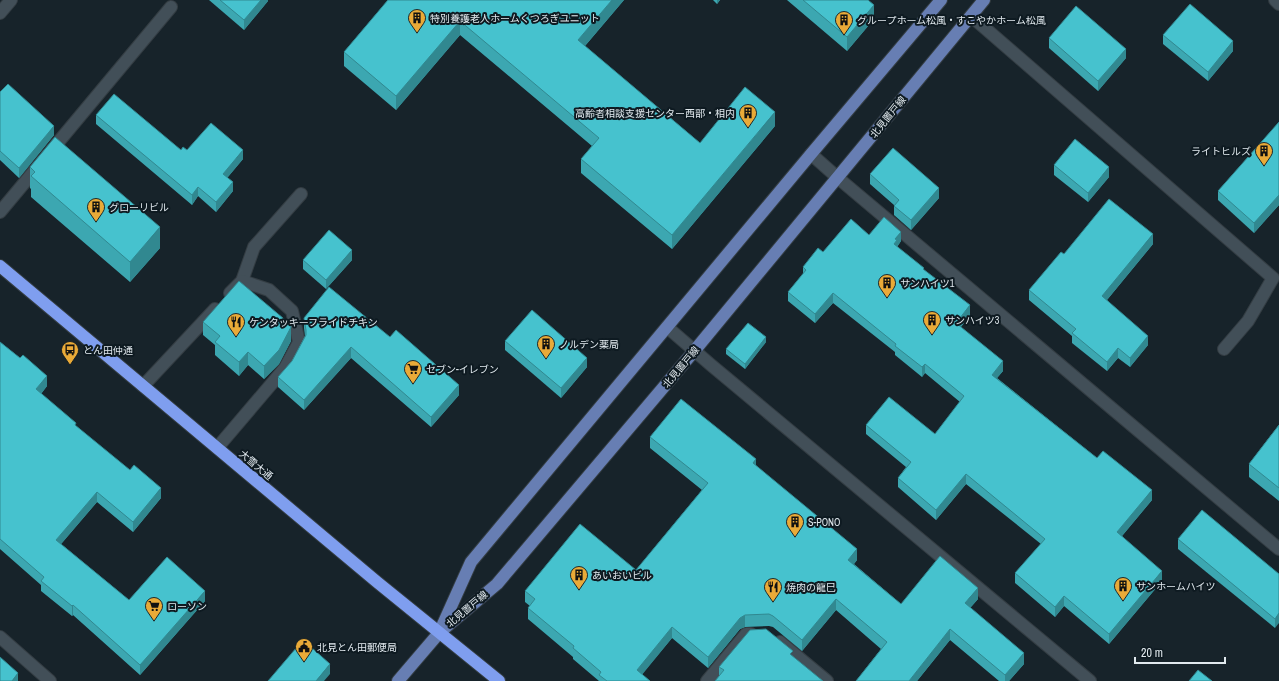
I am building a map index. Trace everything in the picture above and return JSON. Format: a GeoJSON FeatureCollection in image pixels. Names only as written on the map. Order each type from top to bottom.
{"type":"FeatureCollection","features":[{"type":"Feature","properties":{"kind":"highway","name":"大雪大通"},"geometry":{"type":"LineString","coordinates":[[0,266],[439,634],[499,681]]}},
{"type":"Feature","properties":{"kind":"main road","name":"北見置戸線"},"geometry":{"type":"LineString","coordinates":[[439,634],[471,562],[941,0]]}},
{"type":"Feature","properties":{"kind":"main road","name":"北見置戸線"},"geometry":{"type":"LineString","coordinates":[[439,634],[497,584],[695,350],[984,0]]}},
{"type":"Feature","properties":{"kind":"main road"},"geometry":{"type":"LineString","coordinates":[[398,681],[439,634]]}},
{"type":"Feature","properties":{"kind":"street"},"geometry":{"type":"LineString","coordinates":[[0,13],[11,0]]}},
{"type":"Feature","properties":{"kind":"street"},"geometry":{"type":"LineString","coordinates":[[1275,0],[1279,4]]}},
{"type":"Feature","properties":{"kind":"street"},"geometry":{"type":"LineString","coordinates":[[0,212],[171,7]]}},
{"type":"Feature","properties":{"kind":"street"},"geometry":{"type":"LineString","coordinates":[[971,16],[1273,278],[1248,320],[1224,349]]}},
{"type":"Feature","properties":{"kind":"street"},"geometry":{"type":"LineString","coordinates":[[811,154],[1279,549]]}},
{"type":"Feature","properties":{"kind":"street"},"geometry":{"type":"LineString","coordinates":[[143,386],[242,281],[254,247],[302,194]]}},
{"type":"Feature","properties":{"kind":"street"},"geometry":{"type":"LineString","coordinates":[[217,448],[286,368],[299,342],[292,312],[269,290],[242,281]]}},
{"type":"Feature","properties":{"kind":"street"},"geometry":{"type":"LineString","coordinates":[[667,327],[1090,681]]}},
{"type":"Feature","properties":{"kind":"street"},"geometry":{"type":"LineString","coordinates":[[707,681],[746,634],[765,633],[827,681]]}},
{"type":"Feature","properties":{"kind":"street"},"geometry":{"type":"LineString","coordinates":[[0,637],[50,681]]}},
{"type":"Feature","properties":{"kind":"building"},"geometry":{"type":"Polygon","coordinates":[[[220,0],[261,0],[244,20],[220,0]]]}},
{"type":"Feature","properties":{"kind":"building"},"geometry":{"type":"Polygon","coordinates":[[[388,0],[612,0],[578,40],[700,143],[745,87],[775,112],[672,235],[581,159],[599,138],[460,21],[396,96],[344,52],[388,0]]]}},
{"type":"Feature","properties":{"kind":"building"},"geometry":{"type":"Polygon","coordinates":[[[803,0],[868,0],[874,5],[847,37],[803,0]]]}},
{"type":"Feature","properties":{"kind":"building"},"geometry":{"type":"Polygon","coordinates":[[[1190,4],[1233,41],[1208,72],[1163,35],[1190,4]]]}},
{"type":"Feature","properties":{"kind":"building"},"geometry":{"type":"Polygon","coordinates":[[[1076,6],[1126,49],[1098,81],[1049,38],[1076,6]]]}},
{"type":"Feature","properties":{"kind":"building"},"geometry":{"type":"Polygon","coordinates":[[[8,84],[54,126],[19,168],[0,151],[0,92],[8,84]]]}},
{"type":"Feature","properties":{"kind":"building"},"geometry":{"type":"Polygon","coordinates":[[[114,94],[181,150],[183,147],[187,150],[211,123],[243,150],[223,174],[233,182],[216,202],[198,187],[192,195],[96,115],[114,94]]]}},
{"type":"Feature","properties":{"kind":"building","name":"ライトヒルズ"},"geometry":{"type":"Polygon","coordinates":[[[1279,122],[1279,195],[1254,223],[1218,191],[1279,122]]]}},
{"type":"Feature","properties":{"kind":"building"},"geometry":{"type":"Polygon","coordinates":[[[55,137],[160,227],[130,262],[31,176],[35,172],[30,167],[55,137]]]}},
{"type":"Feature","properties":{"kind":"building"},"geometry":{"type":"Polygon","coordinates":[[[1075,139],[1109,167],[1088,193],[1054,165],[1075,139]]]}},
{"type":"Feature","properties":{"kind":"building"},"geometry":{"type":"Polygon","coordinates":[[[893,148],[939,188],[911,220],[894,206],[899,200],[870,174],[893,148]]]}},
{"type":"Feature","properties":{"kind":"building"},"geometry":{"type":"Polygon","coordinates":[[[1109,199],[1153,234],[1102,296],[1148,336],[1130,358],[1118,348],[1107,362],[1072,333],[1076,329],[1029,290],[1061,252],[1064,254],[1109,199]]]}},
{"type":"Feature","properties":{"kind":"building"},"geometry":{"type":"Polygon","coordinates":[[[884,217],[901,232],[895,239],[897,240],[894,244],[924,268],[923,269],[970,305],[956,323],[1003,361],[992,375],[1097,458],[1103,451],[1152,490],[1117,532],[1162,571],[1109,634],[1064,596],[1055,607],[1015,573],[1045,539],[966,474],[936,510],[898,478],[911,462],[866,425],[889,397],[935,434],[964,396],[925,364],[922,367],[895,346],[896,344],[833,293],[815,314],[788,292],[806,270],[803,267],[818,248],[823,252],[851,219],[869,235],[884,217]]]}},
{"type":"Feature","properties":{"kind":"building"},"geometry":{"type":"Polygon","coordinates":[[[329,230],[352,250],[326,280],[303,260],[329,230]]]}},
{"type":"Feature","properties":{"kind":"building","name":"ケンタッキーフライドチキン"},"geometry":{"type":"Polygon","coordinates":[[[239,281],[290,324],[291,327],[279,350],[264,366],[248,352],[239,362],[215,342],[220,336],[203,322],[239,281]]]}},
{"type":"Feature","properties":{"kind":"building"},"geometry":{"type":"Polygon","coordinates":[[[329,287],[390,337],[396,330],[459,385],[431,417],[351,347],[304,400],[278,377],[292,361],[306,335],[304,318],[329,287]]]}},
{"type":"Feature","properties":{"kind":"building","name":"ノルデン薬局"},"geometry":{"type":"Polygon","coordinates":[[[532,310],[587,358],[561,388],[505,341],[532,310]]]}},
{"type":"Feature","properties":{"kind":"building"},"geometry":{"type":"Polygon","coordinates":[[[748,323],[766,337],[745,364],[726,349],[748,323]]]}},
{"type":"Feature","properties":{"kind":"building"},"geometry":{"type":"Polygon","coordinates":[[[0,342],[20,358],[23,355],[47,376],[36,389],[76,423],[75,425],[130,470],[134,465],[161,488],[133,522],[97,492],[56,540],[129,600],[167,557],[205,591],[140,665],[73,605],[72,606],[41,581],[44,577],[0,539],[0,342]]]}},
{"type":"Feature","properties":{"kind":"building"},"geometry":{"type":"Polygon","coordinates":[[[681,399],[756,459],[753,463],[857,549],[848,560],[901,604],[940,556],[978,588],[965,603],[1024,653],[1005,675],[950,629],[909,681],[856,681],[887,642],[836,599],[802,640],[769,614],[745,615],[740,618],[708,657],[672,627],[637,670],[650,681],[607,681],[599,675],[601,672],[573,648],[574,646],[528,608],[535,599],[525,591],[580,524],[636,570],[708,483],[650,437],[681,399]]]}},
{"type":"Feature","properties":{"kind":"building"},"geometry":{"type":"Polygon","coordinates":[[[1279,425],[1279,488],[1249,464],[1279,425]]]}},
{"type":"Feature","properties":{"kind":"building"},"geometry":{"type":"Polygon","coordinates":[[[1202,510],[1279,574],[1279,613],[1275,619],[1178,539],[1202,510]]]}},
{"type":"Feature","properties":{"kind":"building"},"geometry":{"type":"Polygon","coordinates":[[[766,629],[793,651],[790,654],[823,681],[715,681],[724,670],[719,667],[750,630],[766,629]]]}},
{"type":"Feature","properties":{"kind":"building","name":"北見とん田郵便局"},"geometry":{"type":"Polygon","coordinates":[[[303,640],[330,664],[316,681],[268,681],[303,640]]]}},
{"type":"Feature","properties":{"kind":"building"},"geometry":{"type":"Polygon","coordinates":[[[0,657],[18,673],[12,681],[0,681],[0,657]]]}},
{"type":"Feature","properties":{"kind":"building"},"geometry":{"type":"Polygon","coordinates":[[[1198,670],[1212,681],[1189,681],[1198,670]]]}},
{"type":"Feature","properties":{"kind":"place","name":"特別養護老人ホームくつろぎユニット"},"geometry":{"type":"Point","coordinates":[417,33]}},
{"type":"Feature","properties":{"kind":"place","name":"グループホーム松風・すこやかホーム松風"},"geometry":{"type":"Point","coordinates":[844,35]}},
{"type":"Feature","properties":{"kind":"place","name":"高齢者相談支援センター西部・相内"},"geometry":{"type":"Point","coordinates":[748,128]}},
{"type":"Feature","properties":{"kind":"place","name":"ライトヒルズ"},"geometry":{"type":"Point","coordinates":[1264,166]}},
{"type":"Feature","properties":{"kind":"place","name":"グローリビル"},"geometry":{"type":"Point","coordinates":[96,222]}},
{"type":"Feature","properties":{"kind":"place","name":"サンハイツ1"},"geometry":{"type":"Point","coordinates":[887,298]}},
{"type":"Feature","properties":{"kind":"place","name":"サンハイツ3"},"geometry":{"type":"Point","coordinates":[932,335]}},
{"type":"Feature","properties":{"kind":"place","name":"ケンタッキーフライドチキン"},"geometry":{"type":"Point","coordinates":[236,337]}},
{"type":"Feature","properties":{"kind":"place","name":"ノルデン薬局"},"geometry":{"type":"Point","coordinates":[546,359]}},
{"type":"Feature","properties":{"kind":"place","name":"とん田仲通"},"geometry":{"type":"Point","coordinates":[70,365]}},
{"type":"Feature","properties":{"kind":"place","name":"セブン-イレブン"},"geometry":{"type":"Point","coordinates":[413,384]}},
{"type":"Feature","properties":{"kind":"place","name":"S-PONO"},"geometry":{"type":"Point","coordinates":[795,537]}},
{"type":"Feature","properties":{"kind":"place","name":"あいおいビル"},"geometry":{"type":"Point","coordinates":[579,590]}},
{"type":"Feature","properties":{"kind":"place","name":"サンホームハイツ"},"geometry":{"type":"Point","coordinates":[1123,601]}},
{"type":"Feature","properties":{"kind":"place","name":"焼肉の龍巳"},"geometry":{"type":"Point","coordinates":[773,602]}},
{"type":"Feature","properties":{"kind":"place","name":"ローソン"},"geometry":{"type":"Point","coordinates":[154,621]}},
{"type":"Feature","properties":{"kind":"place","name":"北見とん田郵便局"},"geometry":{"type":"Point","coordinates":[304,662]}}]}
